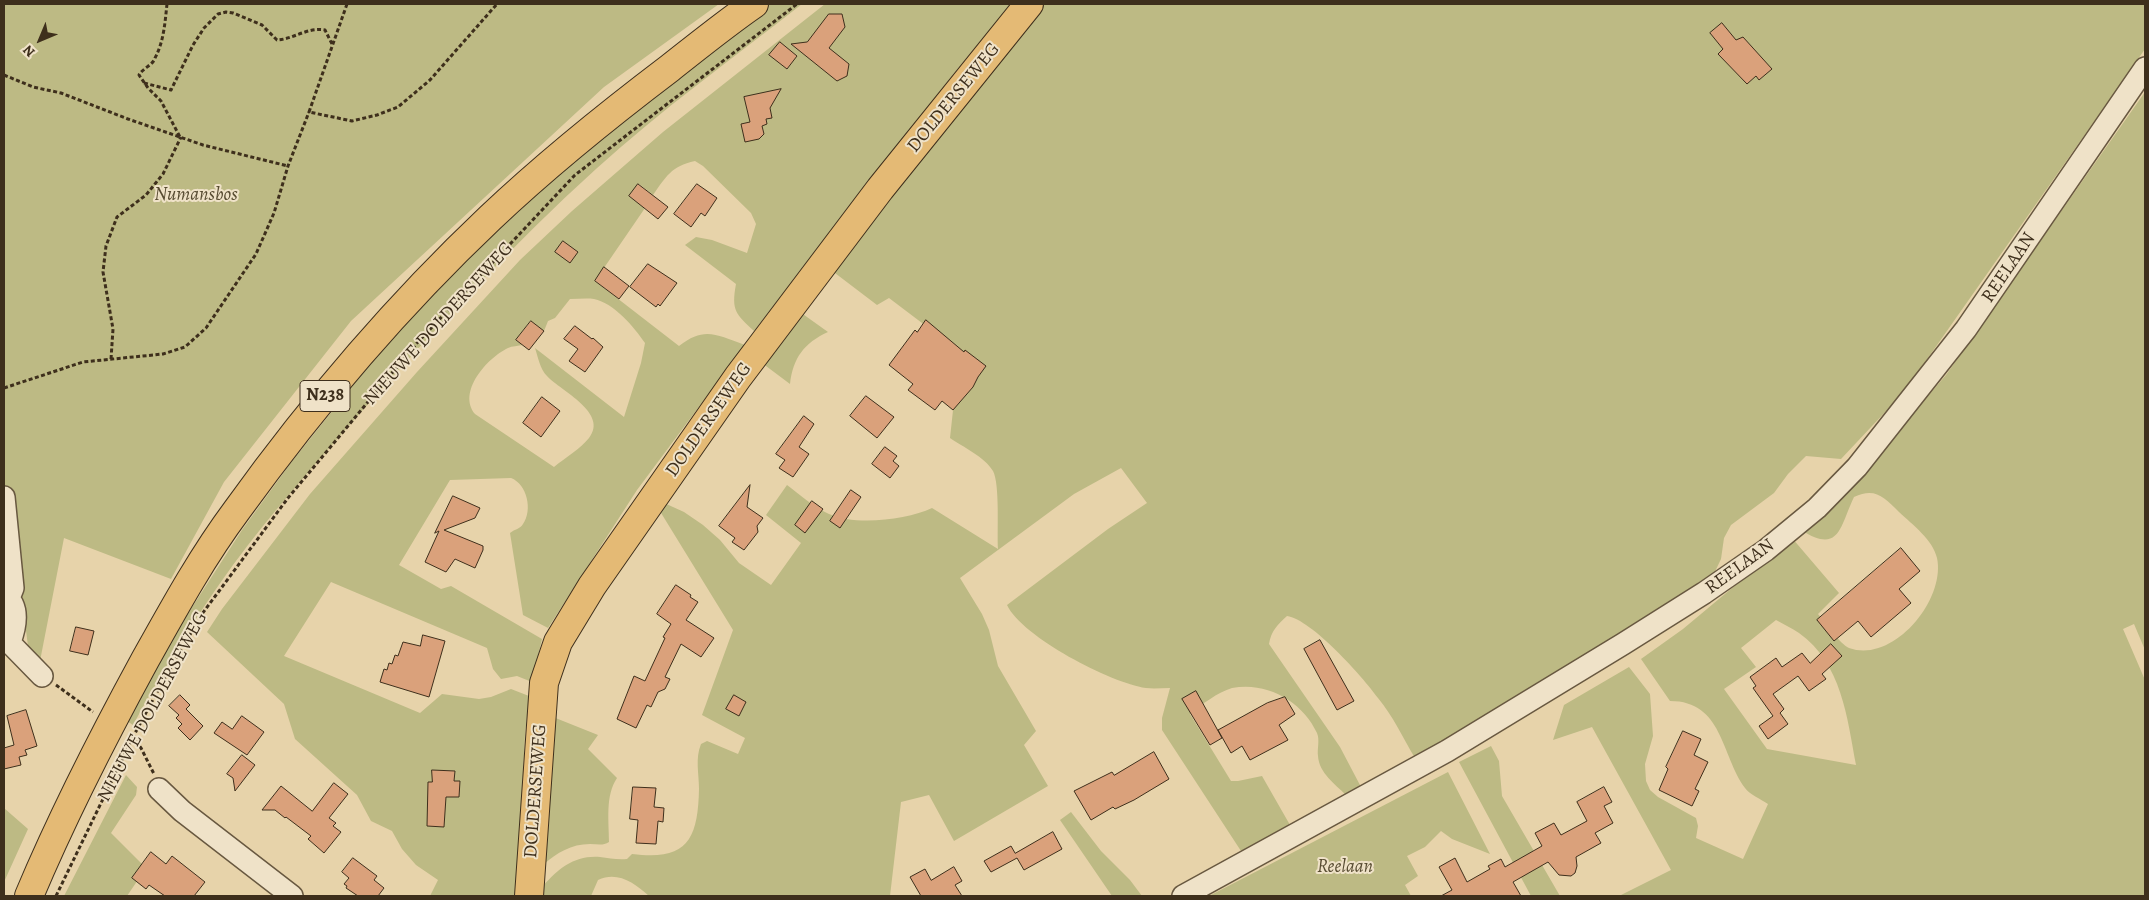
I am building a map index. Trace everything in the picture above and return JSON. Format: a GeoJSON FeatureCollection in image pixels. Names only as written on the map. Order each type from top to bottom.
{"type":"FeatureCollection","features":[{"type":"Feature","properties":{"kind":"main road","name":"NIEUWE DOLDERSEWEG"},"geometry":{"type":"LineString","coordinates":[[29,896],[52,843],[122,730],[169,617],[236,511],[299,428],[370,343],[430,277],[490,218],[599,122],[754,4]]}},
{"type":"Feature","properties":{"kind":"main road","name":"DOLDERSEWEG"},"geometry":{"type":"LineString","coordinates":[[529,896],[544,683],[558,642],[592,586],[738,377],[880,189],[1029,4]]}},
{"type":"Feature","properties":{"kind":"street","name":"REELAAN"},"geometry":{"type":"LineString","coordinates":[[1183,896],[1447,751],[1614,650],[1704,593],[1766,550],[1817,508],[1857,467],[1966,330],[2145,68]]}},
{"type":"Feature","properties":{"kind":"street"},"geometry":{"type":"LineString","coordinates":[[4,497],[13,588],[6,596],[15,611],[16,627],[7,640],[42,676]]}},
{"type":"Feature","properties":{"kind":"street"},"geometry":{"type":"LineString","coordinates":[[159,788],[182,811],[292,896]]}},
{"type":"Feature","properties":{"kind":"path"},"geometry":{"type":"LineString","coordinates":[[167,4],[166,23],[155,60],[144,68],[139,75],[161,102],[181,137]]}},
{"type":"Feature","properties":{"kind":"path"},"geometry":{"type":"LineString","coordinates":[[4,388],[83,362],[163,354],[185,347],[206,328],[256,254],[274,214],[288,166],[310,112],[347,4]]}},
{"type":"Feature","properties":{"kind":"path"},"geometry":{"type":"LineString","coordinates":[[310,112],[352,121],[377,115],[398,107],[430,80],[497,4]]}},
{"type":"Feature","properties":{"kind":"path","name":"NIEUWE DOLDERSEWEG"},"geometry":{"type":"LineString","coordinates":[[56,896],[122,730],[202,614],[288,498],[417,343],[575,175],[797,4]]}},
{"type":"Feature","properties":{"kind":"path"},"geometry":{"type":"LineString","coordinates":[[144,83],[171,90],[193,45],[204,28],[218,14],[226,12],[262,25],[276,40],[286,40],[316,28],[325,30],[333,46]]}},
{"type":"Feature","properties":{"kind":"path"},"geometry":{"type":"LineString","coordinates":[[4,75],[34,87],[61,93],[203,145],[288,166]]}},
{"type":"Feature","properties":{"kind":"path"},"geometry":{"type":"LineString","coordinates":[[111,359],[113,329],[103,272],[106,246],[117,217],[146,196],[163,174],[181,137]]}},
{"type":"Feature","properties":{"kind":"path"},"geometry":{"type":"LineString","coordinates":[[42,676],[80,704],[122,730],[156,777],[159,788]]}},
{"type":"Feature","properties":{"kind":"green space","name":"Numansbos"},"geometry":{"type":"Polygon","coordinates":[[[4,4],[719,4],[604,87],[351,321],[224,482],[171,579],[64,538],[40,661],[29,654],[22,599],[4,576],[4,4]]]}},
{"type":"Feature","properties":{"kind":"green space"},"geometry":{"type":"Polygon","coordinates":[[[767,4],[802,4],[621,147],[534,227],[475,288],[361,412],[263,526],[219,584],[168,664],[133,725],[124,719],[154,666],[242,530],[290,464],[369,365],[413,314],[534,191],[767,4]]]}},
{"type":"Feature","properties":{"kind":"green space"},"geometry":{"type":"Polygon","coordinates":[[[825,4],[1011,4],[955,72],[754,331],[736,311],[734,300],[736,284],[685,245],[696,237],[712,240],[747,253],[756,224],[751,213],[703,166],[695,161],[680,166],[670,173],[653,195],[639,184],[630,196],[645,208],[595,281],[679,346],[696,336],[704,334],[711,334],[745,345],[637,490],[548,628],[523,615],[510,533],[523,524],[528,512],[528,505],[521,486],[511,478],[450,480],[399,565],[441,589],[451,586],[542,639],[532,682],[517,676],[501,679],[493,669],[487,648],[331,582],[284,656],[420,713],[442,694],[479,699],[491,697],[511,689],[529,696],[525,735],[517,896],[430,896],[438,880],[416,865],[402,849],[392,831],[371,821],[357,795],[295,739],[284,704],[207,632],[222,609],[310,494],[417,372],[520,260],[572,211],[663,132],[825,4]],[[570,299],[555,318],[548,321],[544,331],[530,321],[516,340],[523,345],[508,348],[491,359],[477,376],[470,396],[470,405],[475,414],[554,467],[577,450],[589,438],[594,429],[593,420],[581,403],[545,373],[535,348],[624,417],[641,363],[645,343],[629,323],[609,305],[594,299],[570,299]]]}},
{"type":"Feature","properties":{"kind":"green space"},"geometry":{"type":"Polygon","coordinates":[[[1041,4],[2145,4],[2145,49],[1904,392],[1841,459],[1806,456],[1788,474],[1774,493],[1731,525],[1724,538],[1721,559],[1711,580],[1664,617],[1415,758],[1388,712],[1361,677],[1336,650],[1309,627],[1287,616],[1275,628],[1269,644],[1340,747],[1361,787],[1346,795],[1328,778],[1319,762],[1317,733],[1303,712],[1293,703],[1271,691],[1258,688],[1232,688],[1221,692],[1190,714],[1231,781],[1262,776],[1290,825],[1241,851],[1162,730],[1162,718],[1170,688],[1149,688],[1131,684],[1069,657],[1030,631],[1016,618],[1007,605],[1108,529],[1147,503],[1121,468],[1074,494],[960,578],[982,614],[989,630],[998,666],[1036,731],[1024,745],[1048,786],[954,841],[929,795],[901,802],[890,896],[649,896],[632,883],[612,877],[598,880],[591,896],[544,896],[543,886],[561,868],[583,858],[627,859],[632,854],[665,854],[677,850],[685,844],[692,834],[696,822],[699,789],[698,761],[701,744],[707,741],[738,754],[745,738],[702,715],[733,630],[658,508],[662,502],[684,512],[703,525],[720,540],[739,563],[771,585],[801,543],[766,515],[787,485],[823,511],[840,518],[866,521],[881,520],[909,516],[932,508],[998,549],[997,486],[993,471],[979,457],[950,438],[959,355],[955,348],[889,298],[877,305],[831,270],[1041,4]]]}},
{"type":"Feature","properties":{"kind":"green space"},"geometry":{"type":"Polygon","coordinates":[[[2145,92],[2145,650],[2134,624],[2123,629],[2145,680],[2145,896],[1619,896],[1671,870],[1592,727],[1553,740],[1564,705],[1629,667],[1650,694],[1653,736],[1645,764],[1646,781],[1650,790],[1658,797],[1696,818],[1698,826],[1696,838],[1743,859],[1768,804],[1745,788],[1711,720],[1701,710],[1687,703],[1670,701],[1641,659],[1683,629],[1792,538],[1839,593],[1818,614],[1845,646],[1866,650],[1883,647],[1899,638],[1913,625],[1925,609],[1933,592],[1938,575],[1937,558],[1927,539],[1889,502],[1874,493],[1861,494],[1854,497],[1841,527],[1837,534],[1831,538],[1814,537],[1801,530],[1886,445],[1946,375],[2145,92]],[[1776,620],[1741,648],[1756,667],[1724,689],[1767,749],[1856,765],[1845,710],[1834,676],[1825,660],[1813,646],[1799,633],[1776,620]]]}},
{"type":"Feature","properties":{"kind":"green space"},"geometry":{"type":"Polygon","coordinates":[[[800,312],[828,332],[812,341],[801,352],[794,366],[790,384],[762,363],[800,312]]]}},
{"type":"Feature","properties":{"kind":"green space"},"geometry":{"type":"Polygon","coordinates":[[[553,717],[598,735],[588,749],[617,778],[609,801],[609,842],[571,847],[544,864],[553,717]]]}},
{"type":"Feature","properties":{"kind":"green space"},"geometry":{"type":"Polygon","coordinates":[[[1491,746],[1499,761],[1502,796],[1560,896],[1531,896],[1459,762],[1491,746]]]}},
{"type":"Feature","properties":{"kind":"green space","name":"Reelaan"},"geometry":{"type":"Polygon","coordinates":[[[1448,772],[1490,854],[1452,839],[1441,831],[1425,847],[1407,856],[1418,876],[1405,885],[1411,896],[1209,896],[1448,772]]]}},
{"type":"Feature","properties":{"kind":"green space"},"geometry":{"type":"Polygon","coordinates":[[[126,775],[137,787],[136,795],[111,833],[146,868],[127,896],[64,896],[126,775]]]}},
{"type":"Feature","properties":{"kind":"green space"},"geometry":{"type":"Polygon","coordinates":[[[4,808],[28,829],[4,882],[4,808]]]}},
{"type":"Feature","properties":{"kind":"green space"},"geometry":{"type":"Polygon","coordinates":[[[1071,812],[1101,851],[1130,880],[1142,896],[1112,896],[1060,820],[1071,812]]]}},
{"type":"Feature","properties":{"kind":"building"},"geometry":{"type":"Polygon","coordinates":[[[829,14],[842,14],[845,27],[829,48],[849,64],[847,76],[837,81],[791,44],[807,42],[829,14]]]}},
{"type":"Feature","properties":{"kind":"building"},"geometry":{"type":"Polygon","coordinates":[[[1722,23],[1736,40],[1743,37],[1772,69],[1759,80],[1756,76],[1747,84],[1718,54],[1723,49],[1710,33],[1722,23]]]}},
{"type":"Feature","properties":{"kind":"building"},"geometry":{"type":"Polygon","coordinates":[[[780,42],[797,56],[787,69],[769,55],[780,42]]]}},
{"type":"Feature","properties":{"kind":"building"},"geometry":{"type":"Polygon","coordinates":[[[781,89],[770,108],[772,118],[766,119],[767,124],[762,126],[764,134],[759,139],[745,142],[741,124],[750,122],[744,97],[781,89]]]}},
{"type":"Feature","properties":{"kind":"building"},"geometry":{"type":"Polygon","coordinates":[[[638,184],[668,207],[658,219],[629,196],[638,184]]]}},
{"type":"Feature","properties":{"kind":"building"},"geometry":{"type":"Polygon","coordinates":[[[697,184],[717,198],[705,216],[701,213],[691,227],[674,214],[697,184]]]}},
{"type":"Feature","properties":{"kind":"building"},"geometry":{"type":"Polygon","coordinates":[[[563,241],[578,252],[570,263],[555,252],[563,241]]]}},
{"type":"Feature","properties":{"kind":"building"},"geometry":{"type":"Polygon","coordinates":[[[648,264],[677,283],[660,306],[658,304],[656,307],[630,287],[648,264]]]}},
{"type":"Feature","properties":{"kind":"building"},"geometry":{"type":"Polygon","coordinates":[[[604,267],[629,286],[619,299],[595,281],[604,267]]]}},
{"type":"Feature","properties":{"kind":"building"},"geometry":{"type":"Polygon","coordinates":[[[926,320],[964,352],[965,350],[986,366],[973,387],[953,410],[942,401],[935,410],[908,390],[913,384],[889,365],[915,330],[917,332],[926,320]]]}},
{"type":"Feature","properties":{"kind":"building"},"geometry":{"type":"Polygon","coordinates":[[[531,321],[544,331],[529,350],[516,340],[531,321]]]}},
{"type":"Feature","properties":{"kind":"building"},"geometry":{"type":"Polygon","coordinates":[[[575,326],[603,347],[585,372],[569,361],[578,349],[564,339],[575,326]]]}},
{"type":"Feature","properties":{"kind":"building"},"geometry":{"type":"Polygon","coordinates":[[[866,396],[894,417],[877,438],[850,416],[866,396]]]}},
{"type":"Feature","properties":{"kind":"building"},"geometry":{"type":"Polygon","coordinates":[[[542,397],[560,411],[541,437],[523,423],[542,397]]]}},
{"type":"Feature","properties":{"kind":"building"},"geometry":{"type":"Polygon","coordinates":[[[804,416],[814,424],[799,447],[809,454],[793,477],[779,468],[785,460],[776,454],[804,416]]]}},
{"type":"Feature","properties":{"kind":"building"},"geometry":{"type":"Polygon","coordinates":[[[885,447],[897,456],[893,461],[899,466],[890,478],[872,464],[885,447]]]}},
{"type":"Feature","properties":{"kind":"building"},"geometry":{"type":"Polygon","coordinates":[[[750,485],[747,507],[763,518],[757,526],[758,532],[744,550],[732,542],[735,538],[719,526],[750,485]]]}},
{"type":"Feature","properties":{"kind":"building"},"geometry":{"type":"Polygon","coordinates":[[[851,490],[861,497],[840,528],[830,521],[851,490]]]}},
{"type":"Feature","properties":{"kind":"building"},"geometry":{"type":"Polygon","coordinates":[[[453,496],[480,508],[475,518],[444,530],[483,546],[483,550],[475,568],[455,559],[446,572],[425,562],[439,531],[435,533],[453,496]]]}},
{"type":"Feature","properties":{"kind":"building"},"geometry":{"type":"Polygon","coordinates":[[[812,501],[823,509],[805,533],[795,525],[812,501]]]}},
{"type":"Feature","properties":{"kind":"building"},"geometry":{"type":"Polygon","coordinates":[[[1901,548],[1920,571],[1899,589],[1911,603],[1871,637],[1858,621],[1834,641],[1817,620],[1901,548]]]}},
{"type":"Feature","properties":{"kind":"building"},"geometry":{"type":"Polygon","coordinates":[[[676,585],[698,602],[686,620],[714,638],[701,657],[681,644],[665,677],[670,679],[665,689],[658,692],[651,707],[647,705],[636,728],[617,719],[634,676],[645,681],[665,638],[663,637],[671,624],[657,614],[676,585]]]}},
{"type":"Feature","properties":{"kind":"building"},"geometry":{"type":"Polygon","coordinates":[[[76,627],[94,631],[88,655],[70,651],[76,627]]]}},
{"type":"Feature","properties":{"kind":"building"},"geometry":{"type":"Polygon","coordinates":[[[423,635],[445,641],[429,697],[380,682],[384,669],[387,670],[389,663],[392,664],[395,655],[398,656],[403,642],[420,646],[423,635]]]}},
{"type":"Feature","properties":{"kind":"building"},"geometry":{"type":"Polygon","coordinates":[[[1320,640],[1354,701],[1337,710],[1304,649],[1320,640]]]}},
{"type":"Feature","properties":{"kind":"building"},"geometry":{"type":"Polygon","coordinates":[[[1831,644],[1842,656],[1822,674],[1826,679],[1809,691],[1798,676],[1773,694],[1784,709],[1780,713],[1788,724],[1768,739],[1759,726],[1773,716],[1753,688],[1756,686],[1750,677],[1776,658],[1782,667],[1802,653],[1810,663],[1831,644]]]}},
{"type":"Feature","properties":{"kind":"building"},"geometry":{"type":"Polygon","coordinates":[[[1196,691],[1222,738],[1210,745],[1182,699],[1196,691]]]}},
{"type":"Feature","properties":{"kind":"building"},"geometry":{"type":"Polygon","coordinates":[[[180,695],[190,705],[186,709],[203,726],[190,740],[178,728],[182,724],[176,718],[179,715],[169,706],[180,695]]]}},
{"type":"Feature","properties":{"kind":"building"},"geometry":{"type":"Polygon","coordinates":[[[734,695],[746,702],[739,716],[726,709],[734,695]]]}},
{"type":"Feature","properties":{"kind":"building"},"geometry":{"type":"Polygon","coordinates":[[[1285,697],[1295,714],[1279,725],[1288,740],[1250,760],[1242,746],[1231,753],[1218,730],[1267,703],[1285,697]]]}},
{"type":"Feature","properties":{"kind":"building"},"geometry":{"type":"Polygon","coordinates":[[[26,710],[37,746],[25,750],[27,755],[19,757],[21,765],[4,769],[4,748],[14,745],[7,716],[26,710]]]}},
{"type":"Feature","properties":{"kind":"building"},"geometry":{"type":"Polygon","coordinates":[[[242,716],[264,732],[247,755],[214,733],[222,722],[232,729],[242,716]]]}},
{"type":"Feature","properties":{"kind":"building"},"geometry":{"type":"Polygon","coordinates":[[[1683,731],[1701,739],[1694,755],[1708,762],[1695,789],[1699,791],[1692,806],[1659,790],[1668,769],[1666,767],[1683,731]]]}},
{"type":"Feature","properties":{"kind":"building"},"geometry":{"type":"Polygon","coordinates":[[[1154,752],[1169,779],[1134,800],[1115,809],[1113,807],[1091,820],[1074,791],[1112,772],[1114,775],[1154,752]]]}},
{"type":"Feature","properties":{"kind":"building"},"geometry":{"type":"Polygon","coordinates":[[[242,755],[255,765],[235,791],[233,778],[227,774],[242,755]]]}},
{"type":"Feature","properties":{"kind":"building"},"geometry":{"type":"Polygon","coordinates":[[[432,770],[455,771],[454,781],[460,781],[459,797],[446,797],[444,827],[427,826],[428,782],[432,782],[432,770]]]}},
{"type":"Feature","properties":{"kind":"building"},"geometry":{"type":"Polygon","coordinates":[[[334,783],[348,794],[329,818],[336,823],[333,826],[341,832],[324,853],[308,839],[311,836],[286,817],[275,810],[262,810],[281,786],[312,811],[334,783]]]}},
{"type":"Feature","properties":{"kind":"building"},"geometry":{"type":"Polygon","coordinates":[[[633,787],[656,788],[654,807],[664,808],[663,822],[658,821],[656,844],[636,843],[638,820],[630,819],[633,787]]]}},
{"type":"Feature","properties":{"kind":"building"},"geometry":{"type":"Polygon","coordinates":[[[1604,787],[1612,802],[1604,806],[1613,823],[1595,833],[1601,843],[1576,857],[1577,866],[1575,873],[1571,876],[1559,875],[1548,862],[1513,882],[1521,896],[1441,896],[1452,890],[1439,867],[1455,858],[1467,882],[1490,869],[1488,866],[1501,859],[1505,867],[1542,846],[1535,833],[1554,823],[1561,835],[1587,821],[1577,802],[1604,787]]]}},
{"type":"Feature","properties":{"kind":"building"},"geometry":{"type":"Polygon","coordinates":[[[1053,832],[1062,849],[1024,870],[1017,858],[991,872],[984,861],[1011,846],[1015,853],[1053,832]]]}},
{"type":"Feature","properties":{"kind":"building"},"geometry":{"type":"Polygon","coordinates":[[[151,852],[166,864],[172,856],[205,882],[194,896],[165,896],[149,885],[146,889],[132,878],[151,852]]]}},
{"type":"Feature","properties":{"kind":"building"},"geometry":{"type":"Polygon","coordinates":[[[353,858],[377,876],[374,880],[384,888],[378,896],[358,896],[346,888],[347,886],[344,884],[349,878],[342,872],[353,858]]]}},
{"type":"Feature","properties":{"kind":"building"},"geometry":{"type":"Polygon","coordinates":[[[954,867],[962,881],[955,885],[962,896],[921,896],[910,877],[925,869],[931,880],[954,867]]]}}]}
